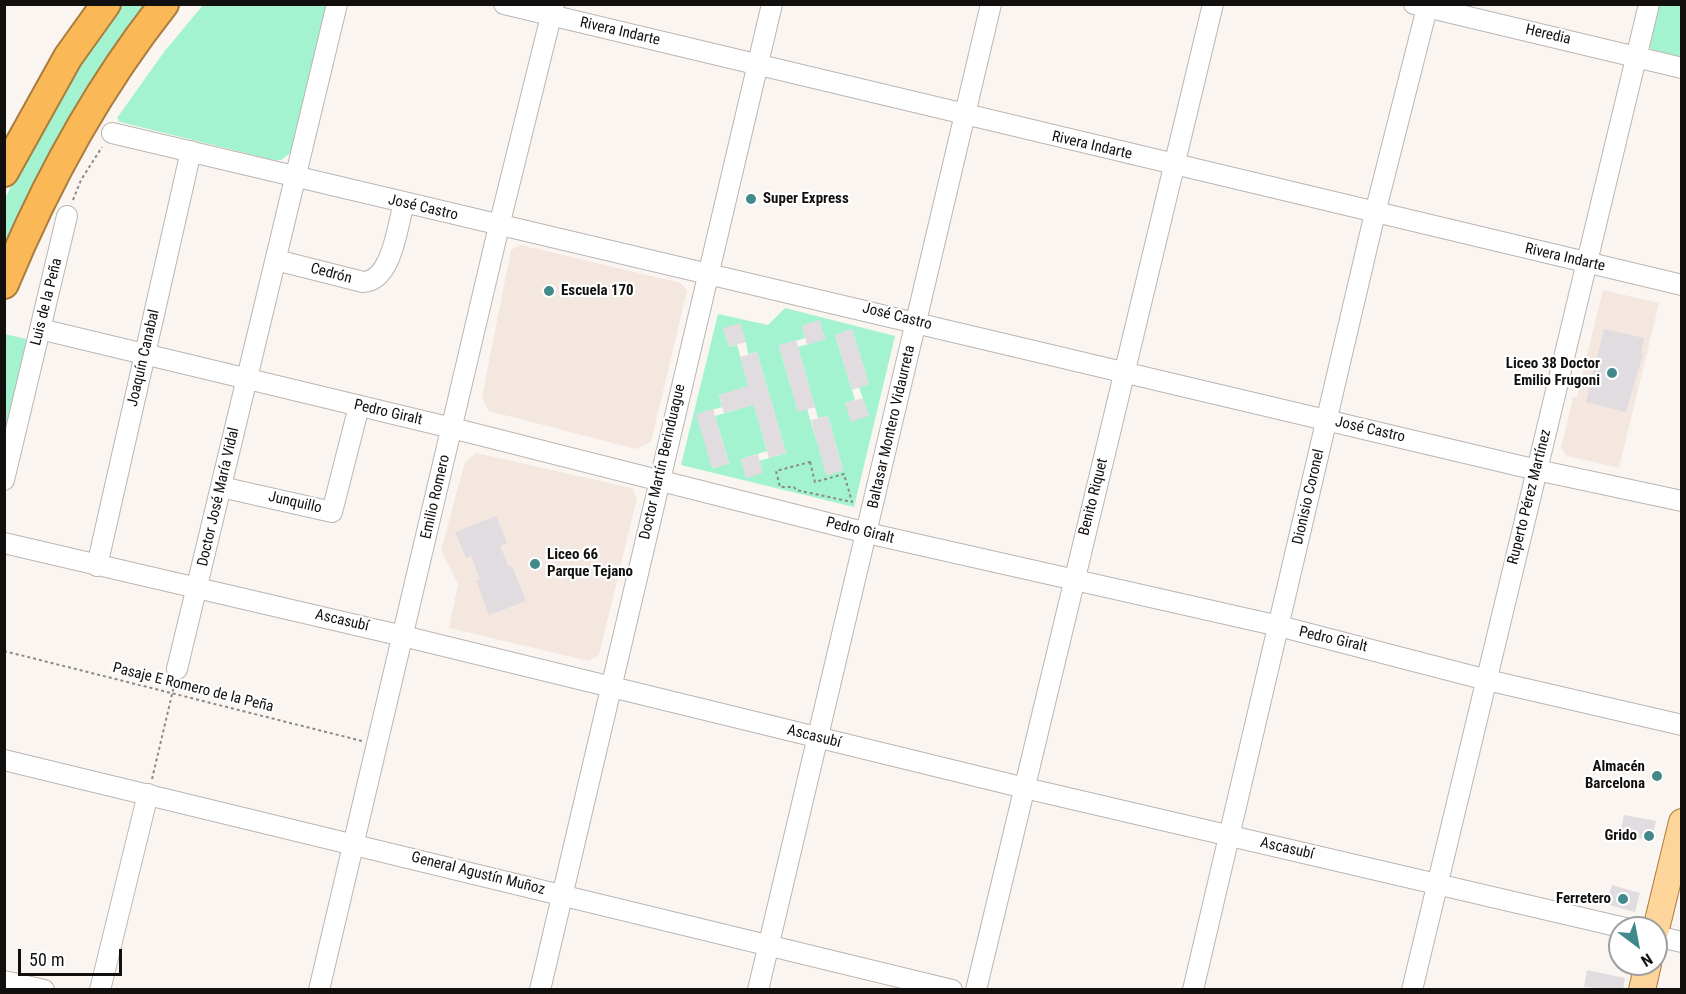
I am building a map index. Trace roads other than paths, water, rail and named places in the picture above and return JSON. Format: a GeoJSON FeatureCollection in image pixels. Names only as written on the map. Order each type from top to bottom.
{"type":"FeatureCollection","features":[{"type":"Feature","properties":{"kind":"highway"},"geometry":{"type":"LineString","coordinates":[[4,172],[68,57],[106,4]]}},
{"type":"Feature","properties":{"kind":"highway"},"geometry":{"type":"LineString","coordinates":[[4,284],[39,203],[73,137],[103,87],[164,4]]}},
{"type":"Feature","properties":{"kind":"main road"},"geometry":{"type":"LineString","coordinates":[[1659,916],[1682,822]]}},
{"type":"Feature","properties":{"kind":"street","name":"Doctor José María Vidal"},"geometry":{"type":"LineString","coordinates":[[177,669],[337,4]]}},
{"type":"Feature","properties":{"kind":"street","name":"Rivera Indarte"},"geometry":{"type":"LineString","coordinates":[[504,4],[553,10],[757,65],[965,116],[1682,285]]}},
{"type":"Feature","properties":{"kind":"street","name":"Doctor Martín Berinduague"},"geometry":{"type":"LineString","coordinates":[[540,990],[564,896],[609,687],[772,4]]}},
{"type":"Feature","properties":{"kind":"street","name":"Baltasar Montero Vidaurreta"},"geometry":{"type":"LineString","coordinates":[[758,990],[991,4]]}},
{"type":"Feature","properties":{"kind":"street","name":"Benito Riquet"},"geometry":{"type":"LineString","coordinates":[[975,990],[1213,4]]}},
{"type":"Feature","properties":{"kind":"street","name":"Ruperto Pérez Martínez"},"geometry":{"type":"LineString","coordinates":[[1412,990],[1649,4]]}},
{"type":"Feature","properties":{"kind":"street","name":"Heredia"},"geometry":{"type":"LineString","coordinates":[[1423,6],[1682,68]]}},
{"type":"Feature","properties":{"kind":"street","name":"Dionisio Coronel"},"geometry":{"type":"LineString","coordinates":[[1193,990],[1423,6]]}},
{"type":"Feature","properties":{"kind":"street","name":"Emilio Romero"},"geometry":{"type":"LineString","coordinates":[[319,990],[499,226],[553,10]]}},
{"type":"Feature","properties":{"kind":"street","name":"José Castro"},"geometry":{"type":"LineString","coordinates":[[112,132],[499,226],[708,272],[1537,470],[1682,501]]}},
{"type":"Feature","properties":{"kind":"street","name":"Joaquín Canabal"},"geometry":{"type":"LineString","coordinates":[[97,566],[191,151]]}},
{"type":"Feature","properties":{"kind":"street","name":"Cedrón"},"geometry":{"type":"LineString","coordinates":[[276,260],[363,282],[374,280],[385,270],[404,203]]}},
{"type":"Feature","properties":{"kind":"street","name":"Luis de la Peña"},"geometry":{"type":"LineString","coordinates":[[4,480],[67,216]]}},
{"type":"Feature","properties":{"kind":"street","name":"Pedro Giralt"},"geometry":{"type":"LineString","coordinates":[[40,329],[359,405],[867,533],[1279,626],[1487,680],[1682,725]]}},
{"type":"Feature","properties":{"kind":"street","name":"Junquillo"},"geometry":{"type":"LineString","coordinates":[[221,487],[332,512],[359,405]]}},
{"type":"Feature","properties":{"kind":"street","name":"Ascasubí"},"geometry":{"type":"LineString","coordinates":[[4,543],[403,636],[1024,788],[1608,924]]}},
{"type":"Feature","properties":{"kind":"street","name":"General Agustín Muñoz"},"geometry":{"type":"LineString","coordinates":[[4,760],[354,843],[952,990]]}},
{"type":"Feature","properties":{"kind":"street"},"geometry":{"type":"LineString","coordinates":[[100,990],[148,794]]}},
{"type":"Feature","properties":{"kind":"street"},"geometry":{"type":"LineString","coordinates":[[4,981],[44,990]]}},
{"type":"Feature","properties":{"kind":"place","name":"Super Express"},"geometry":{"type":"Point","coordinates":[751,199]}},
{"type":"Feature","properties":{"kind":"place","name":"Escuela 170"},"geometry":{"type":"Point","coordinates":[549,291]}},
{"type":"Feature","properties":{"kind":"place","name":"Liceo 38 Doctor Emilio Frugoni"},"geometry":{"type":"Point","coordinates":[1612,373]}},
{"type":"Feature","properties":{"kind":"place","name":"Liceo 66 Parque Tejano"},"geometry":{"type":"Point","coordinates":[535,564]}},
{"type":"Feature","properties":{"kind":"place","name":"Almacén Barcelona"},"geometry":{"type":"Point","coordinates":[1657,776]}},
{"type":"Feature","properties":{"kind":"place","name":"Grido"},"geometry":{"type":"Point","coordinates":[1649,836]}},
{"type":"Feature","properties":{"kind":"place","name":"Ferretero"},"geometry":{"type":"Point","coordinates":[1623,899]}}]}
